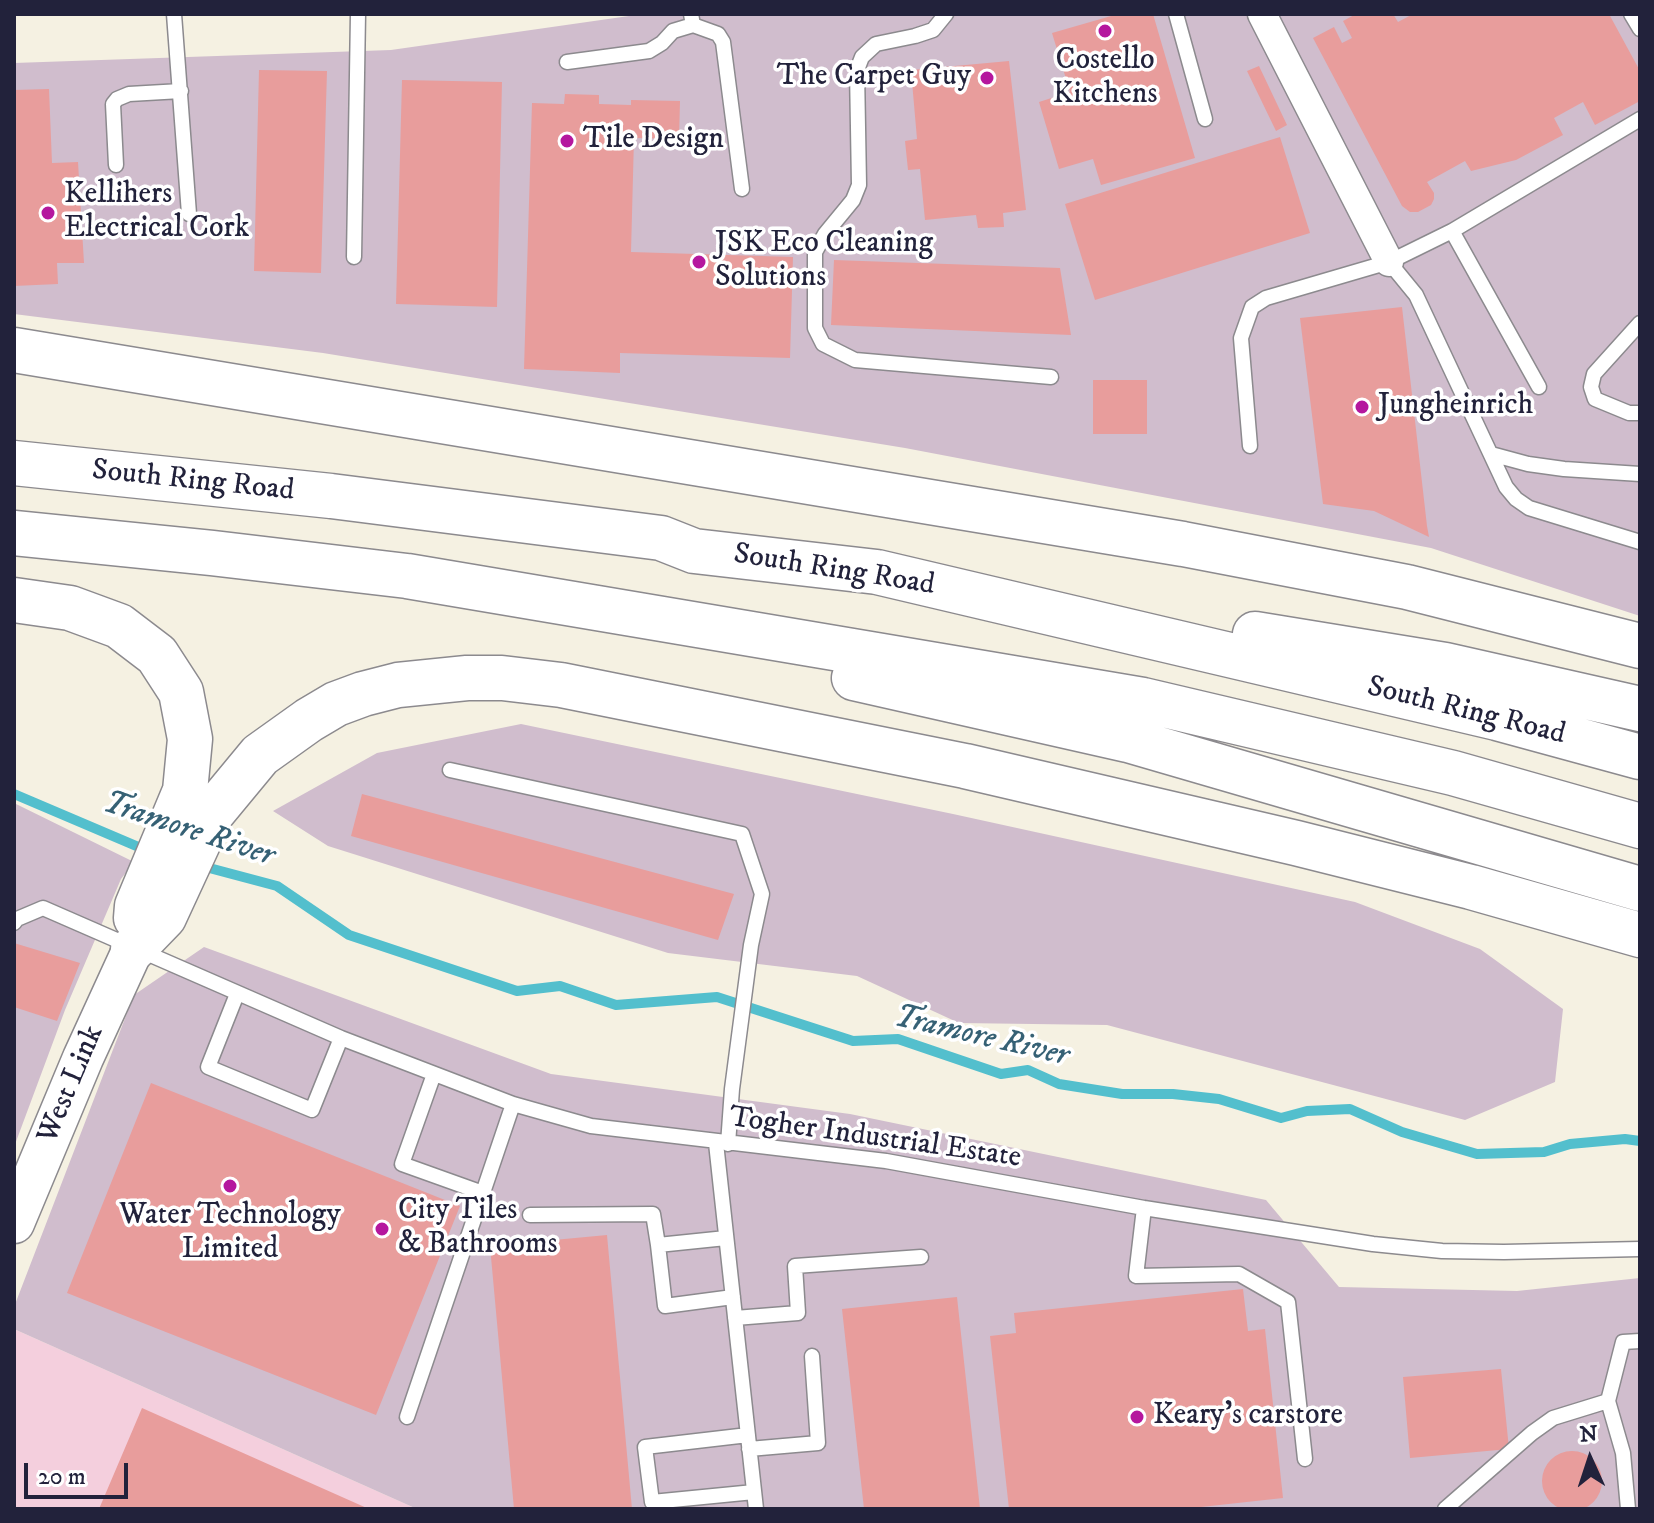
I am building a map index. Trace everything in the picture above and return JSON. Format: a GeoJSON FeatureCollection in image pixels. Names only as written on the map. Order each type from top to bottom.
{"type":"FeatureCollection","features":[{"type":"Feature","properties":{"kind":"highway"},"geometry":{"type":"LineString","coordinates":[[14,350],[1183,544],[1407,587],[1640,646]]}},
{"type":"Feature","properties":{"kind":"highway","name":"South Ring Road"},"geometry":{"type":"LineString","coordinates":[[14,463],[331,496],[661,538],[694,551],[877,572],[1497,718],[1640,757]]}},
{"type":"Feature","properties":{"kind":"highway","name":"South Ring Road"},"geometry":{"type":"LineString","coordinates":[[14,533],[407,576],[1143,700],[1453,773],[1640,826]]}},
{"type":"Feature","properties":{"kind":"highway"},"geometry":{"type":"LineString","coordinates":[[877,572],[1445,665],[1640,709]]}},
{"type":"Feature","properties":{"kind":"highway"},"geometry":{"type":"LineString","coordinates":[[407,576],[1128,740],[1640,889]]}},
{"type":"Feature","properties":{"kind":"highway"},"geometry":{"type":"LineString","coordinates":[[14,600],[70,608],[119,626],[157,655],[181,692],[190,739],[185,791],[137,906],[133,949]]}},
{"type":"Feature","properties":{"kind":"highway"},"geometry":{"type":"LineString","coordinates":[[830,646],[1431,797],[1640,857]]}},
{"type":"Feature","properties":{"kind":"highway"},"geometry":{"type":"LineString","coordinates":[[133,949],[164,917],[212,813],[260,755],[336,704],[398,685],[467,678],[502,678],[561,685],[965,766],[1471,887],[1640,935]]}},
{"type":"Feature","properties":{"kind":"street"},"geometry":{"type":"LineString","coordinates":[[1262,14],[1389,262]]}},
{"type":"Feature","properties":{"kind":"street","name":"West Link"},"geometry":{"type":"LineString","coordinates":[[14,1223],[83,1058],[133,949]]}},
{"type":"Feature","properties":{"kind":"lane"},"geometry":{"type":"LineString","coordinates":[[174,14],[189,214]]}},
{"type":"Feature","properties":{"kind":"lane"},"geometry":{"type":"LineString","coordinates":[[354,257],[358,14]]}},
{"type":"Feature","properties":{"kind":"lane"},"geometry":{"type":"LineString","coordinates":[[946,14],[933,30],[876,44],[862,57],[857,70],[859,185],[853,200],[825,234],[815,252],[815,328],[823,344],[855,360],[1051,377]]}},
{"type":"Feature","properties":{"kind":"lane"},"geometry":{"type":"LineString","coordinates":[[1176,14],[1205,119]]}},
{"type":"Feature","properties":{"kind":"lane"},"geometry":{"type":"LineString","coordinates":[[1631,14],[1640,29]]}},
{"type":"Feature","properties":{"kind":"lane"},"geometry":{"type":"LineString","coordinates":[[567,62],[649,51],[692,19],[718,34],[723,42],[742,189]]}},
{"type":"Feature","properties":{"kind":"lane"},"geometry":{"type":"LineString","coordinates":[[116,165],[113,104],[117,99],[129,94],[181,91]]}},
{"type":"Feature","properties":{"kind":"lane"},"geometry":{"type":"LineString","coordinates":[[1250,446],[1241,338],[1252,307],[1266,298],[1389,262],[1452,231],[1640,119]]}},
{"type":"Feature","properties":{"kind":"lane"},"geometry":{"type":"LineString","coordinates":[[1452,231],[1539,387]]}},
{"type":"Feature","properties":{"kind":"lane"},"geometry":{"type":"LineString","coordinates":[[1389,262],[1416,295],[1506,487],[1516,499],[1529,508],[1640,542]]}},
{"type":"Feature","properties":{"kind":"lane"},"geometry":{"type":"LineString","coordinates":[[1640,323],[1594,374],[1591,387],[1595,399],[1629,413],[1640,413]]}},
{"type":"Feature","properties":{"kind":"lane"},"geometry":{"type":"LineString","coordinates":[[1491,454],[1552,468],[1640,474]]}},
{"type":"Feature","properties":{"kind":"lane"},"geometry":{"type":"LineString","coordinates":[[450,770],[742,834],[762,894],[749,959],[722,1144],[726,1238],[756,1509]]}},
{"type":"Feature","properties":{"kind":"lane","name":"Togher Industrial Estate"},"geometry":{"type":"LineString","coordinates":[[14,923],[43,908],[341,1038],[513,1104],[591,1126],[722,1144],[886,1161],[1144,1208],[1373,1244],[1442,1251],[1640,1249]]}},
{"type":"Feature","properties":{"kind":"lane"},"geometry":{"type":"LineString","coordinates":[[237,994],[208,1067],[312,1110],[341,1038]]}},
{"type":"Feature","properties":{"kind":"lane"},"geometry":{"type":"LineString","coordinates":[[434,1074],[402,1164],[483,1193]]}},
{"type":"Feature","properties":{"kind":"lane"},"geometry":{"type":"LineString","coordinates":[[407,1417],[513,1104]]}},
{"type":"Feature","properties":{"kind":"lane"},"geometry":{"type":"LineString","coordinates":[[1144,1208],[1136,1276],[1239,1274],[1288,1302],[1305,1459]]}},
{"type":"Feature","properties":{"kind":"lane"},"geometry":{"type":"LineString","coordinates":[[530,1215],[653,1214],[665,1306],[733,1297]]}},
{"type":"Feature","properties":{"kind":"lane"},"geometry":{"type":"LineString","coordinates":[[658,1245],[726,1238]]}},
{"type":"Feature","properties":{"kind":"lane"},"geometry":{"type":"LineString","coordinates":[[735,1318],[798,1313],[795,1266],[921,1257]]}},
{"type":"Feature","properties":{"kind":"lane"},"geometry":{"type":"LineString","coordinates":[[1628,1509],[1623,1453],[1608,1401],[1623,1342],[1640,1341]]}},
{"type":"Feature","properties":{"kind":"lane"},"geometry":{"type":"LineString","coordinates":[[754,1492],[652,1502],[645,1447],[748,1442],[818,1443],[812,1356]]}},
{"type":"Feature","properties":{"kind":"lane"},"geometry":{"type":"LineString","coordinates":[[1445,1509],[1553,1418],[1608,1401]]}},
{"type":"Feature","properties":{"kind":"shaded area"},"geometry":{"type":"Polygon","coordinates":[[[643,14],[1640,14],[1640,616],[1431,548],[905,448],[323,353],[14,314],[14,63],[391,50],[643,14]]]}},
{"type":"Feature","properties":{"kind":"shaded area"},"geometry":{"type":"Polygon","coordinates":[[[521,724],[1355,902],[1480,949],[1563,1009],[1555,1082],[1465,1120],[1107,1025],[959,1023],[857,976],[668,953],[328,846],[273,811],[377,753],[521,724]]]}},
{"type":"Feature","properties":{"kind":"shaded area"},"geometry":{"type":"Polygon","coordinates":[[[14,803],[134,862],[121,879],[65,1010],[14,1147],[14,803]]]}},
{"type":"Feature","properties":{"kind":"shaded area"},"geometry":{"type":"Polygon","coordinates":[[[204,947],[551,1074],[850,1114],[1266,1200],[1339,1287],[1517,1291],[1640,1278],[1640,1509],[417,1509],[14,1329],[14,1307],[134,995],[204,947]]]}},
{"type":"Feature","properties":{"kind":"shaded area"},"geometry":{"type":"Polygon","coordinates":[[[14,1329],[417,1509],[14,1509],[14,1329]]]}},
{"type":"Feature","properties":{"kind":"building"},"geometry":{"type":"Polygon","coordinates":[[[1118,14],[1153,14],[1195,158],[1101,185],[1093,159],[1059,169],[1039,102],[1070,92],[1052,33],[1118,14]]]}},
{"type":"Feature","properties":{"kind":"building"},"geometry":{"type":"Polygon","coordinates":[[[1356,14],[1393,14],[1398,22],[1413,14],[1609,14],[1640,71],[1640,101],[1595,125],[1583,102],[1554,118],[1563,135],[1516,160],[1471,171],[1465,161],[1427,182],[1434,193],[1431,205],[1418,212],[1410,212],[1402,206],[1313,38],[1334,27],[1342,43],[1352,38],[1343,21],[1356,14]]]}},
{"type":"Feature","properties":{"kind":"building"},"geometry":{"type":"Polygon","coordinates":[[[1009,61],[1026,210],[1003,213],[1004,227],[978,228],[976,215],[925,220],[920,169],[908,170],[905,141],[917,139],[911,70],[1009,61]]]}},
{"type":"Feature","properties":{"kind":"building"},"geometry":{"type":"Polygon","coordinates":[[[1259,66],[1287,125],[1276,131],[1247,71],[1259,66]]]}},
{"type":"Feature","properties":{"kind":"building"},"geometry":{"type":"Polygon","coordinates":[[[259,70],[327,71],[321,273],[254,271],[259,70]]]}},
{"type":"Feature","properties":{"kind":"building"},"geometry":{"type":"Polygon","coordinates":[[[402,80],[502,82],[497,307],[396,304],[402,80]]]}},
{"type":"Feature","properties":{"kind":"building","name":"Kellihers Electrical Cork"},"geometry":{"type":"Polygon","coordinates":[[[49,89],[52,163],[78,162],[84,263],[57,263],[58,284],[14,286],[14,90],[49,89]]]}},
{"type":"Feature","properties":{"kind":"building"},"geometry":{"type":"Polygon","coordinates":[[[565,94],[599,95],[599,104],[631,105],[631,100],[680,101],[679,139],[634,138],[631,252],[793,257],[790,358],[620,353],[620,373],[524,369],[532,103],[564,104],[565,94]]]}},
{"type":"Feature","properties":{"kind":"building"},"geometry":{"type":"Polygon","coordinates":[[[1280,137],[1310,233],[1095,300],[1065,204],[1280,137]]]}},
{"type":"Feature","properties":{"kind":"building"},"geometry":{"type":"Polygon","coordinates":[[[834,260],[1060,268],[1071,335],[831,325],[834,260]]]}},
{"type":"Feature","properties":{"kind":"building","name":"Jungheinrich"},"geometry":{"type":"Polygon","coordinates":[[[1402,307],[1429,537],[1374,511],[1323,504],[1300,318],[1402,307]]]}},
{"type":"Feature","properties":{"kind":"building"},"geometry":{"type":"Polygon","coordinates":[[[1093,380],[1147,380],[1147,434],[1093,434],[1093,380]]]}},
{"type":"Feature","properties":{"kind":"building"},"geometry":{"type":"Polygon","coordinates":[[[362,794],[734,894],[718,940],[351,836],[362,794]]]}},
{"type":"Feature","properties":{"kind":"building"},"geometry":{"type":"Polygon","coordinates":[[[14,943],[80,963],[57,1021],[14,1007],[14,943]]]}},
{"type":"Feature","properties":{"kind":"building"},"geometry":{"type":"Polygon","coordinates":[[[151,1083],[460,1206],[376,1415],[67,1293],[151,1083]]]}},
{"type":"Feature","properties":{"kind":"building"},"geometry":{"type":"Polygon","coordinates":[[[607,1235],[632,1509],[514,1509],[490,1246],[607,1235]]]}},
{"type":"Feature","properties":{"kind":"building","name":"Keary's carstore"},"geometry":{"type":"Polygon","coordinates":[[[1243,1289],[1248,1331],[1265,1329],[1283,1498],[1183,1509],[1009,1509],[990,1336],[1016,1333],[1014,1313],[1243,1289]]]}},
{"type":"Feature","properties":{"kind":"building"},"geometry":{"type":"Polygon","coordinates":[[[957,1297],[980,1509],[864,1509],[842,1309],[957,1297]]]}},
{"type":"Feature","properties":{"kind":"building"},"geometry":{"type":"Polygon","coordinates":[[[1501,1369],[1509,1449],[1410,1458],[1403,1377],[1501,1369]]]}},
{"type":"Feature","properties":{"kind":"building"},"geometry":{"type":"Polygon","coordinates":[[[142,1408],[369,1509],[99,1509],[142,1408]]]}},
{"type":"Feature","properties":{"kind":"building"},"geometry":{"type":"Polygon","coordinates":[[[1572,1451],[1594,1459],[1602,1481],[1594,1503],[1572,1511],[1550,1503],[1542,1481],[1550,1459],[1572,1451]]]}},
{"type":"Feature","properties":{"kind":"waterway","name":"Tramore River"},"geometry":{"type":"LineString","coordinates":[[14,794],[148,851]]}},
{"type":"Feature","properties":{"kind":"waterway","name":"Tramore River"},"geometry":{"type":"LineString","coordinates":[[198,865],[277,886],[349,935],[517,991],[560,986],[616,1005],[717,997],[853,1041],[898,1039],[1001,1074],[1028,1070],[1059,1084],[1122,1094],[1173,1094],[1219,1099],[1281,1118],[1307,1111],[1350,1109],[1402,1132],[1477,1154],[1544,1152],[1570,1144],[1625,1139],[1640,1141]]}},
{"type":"Feature","properties":{"kind":"place","name":"Costello Kitchens"},"geometry":{"type":"Point","coordinates":[1105,31]}},
{"type":"Feature","properties":{"kind":"place","name":"The Carpet Guy"},"geometry":{"type":"Point","coordinates":[987,78]}},
{"type":"Feature","properties":{"kind":"place","name":"Tile Design"},"geometry":{"type":"Point","coordinates":[567,141]}},
{"type":"Feature","properties":{"kind":"place","name":"Kellihers Electrical Cork"},"geometry":{"type":"Point","coordinates":[48,213]}},
{"type":"Feature","properties":{"kind":"place","name":"JSK Eco Cleaning Solutions"},"geometry":{"type":"Point","coordinates":[699,262]}},
{"type":"Feature","properties":{"kind":"place","name":"Jungheinrich"},"geometry":{"type":"Point","coordinates":[1362,407]}},
{"type":"Feature","properties":{"kind":"place","name":"Water Technology Limited"},"geometry":{"type":"Point","coordinates":[230,1186]}},
{"type":"Feature","properties":{"kind":"place","name":"City Tiles & Bathrooms"},"geometry":{"type":"Point","coordinates":[382,1229]}},
{"type":"Feature","properties":{"kind":"place","name":"Keary's carstore"},"geometry":{"type":"Point","coordinates":[1137,1417]}}]}
